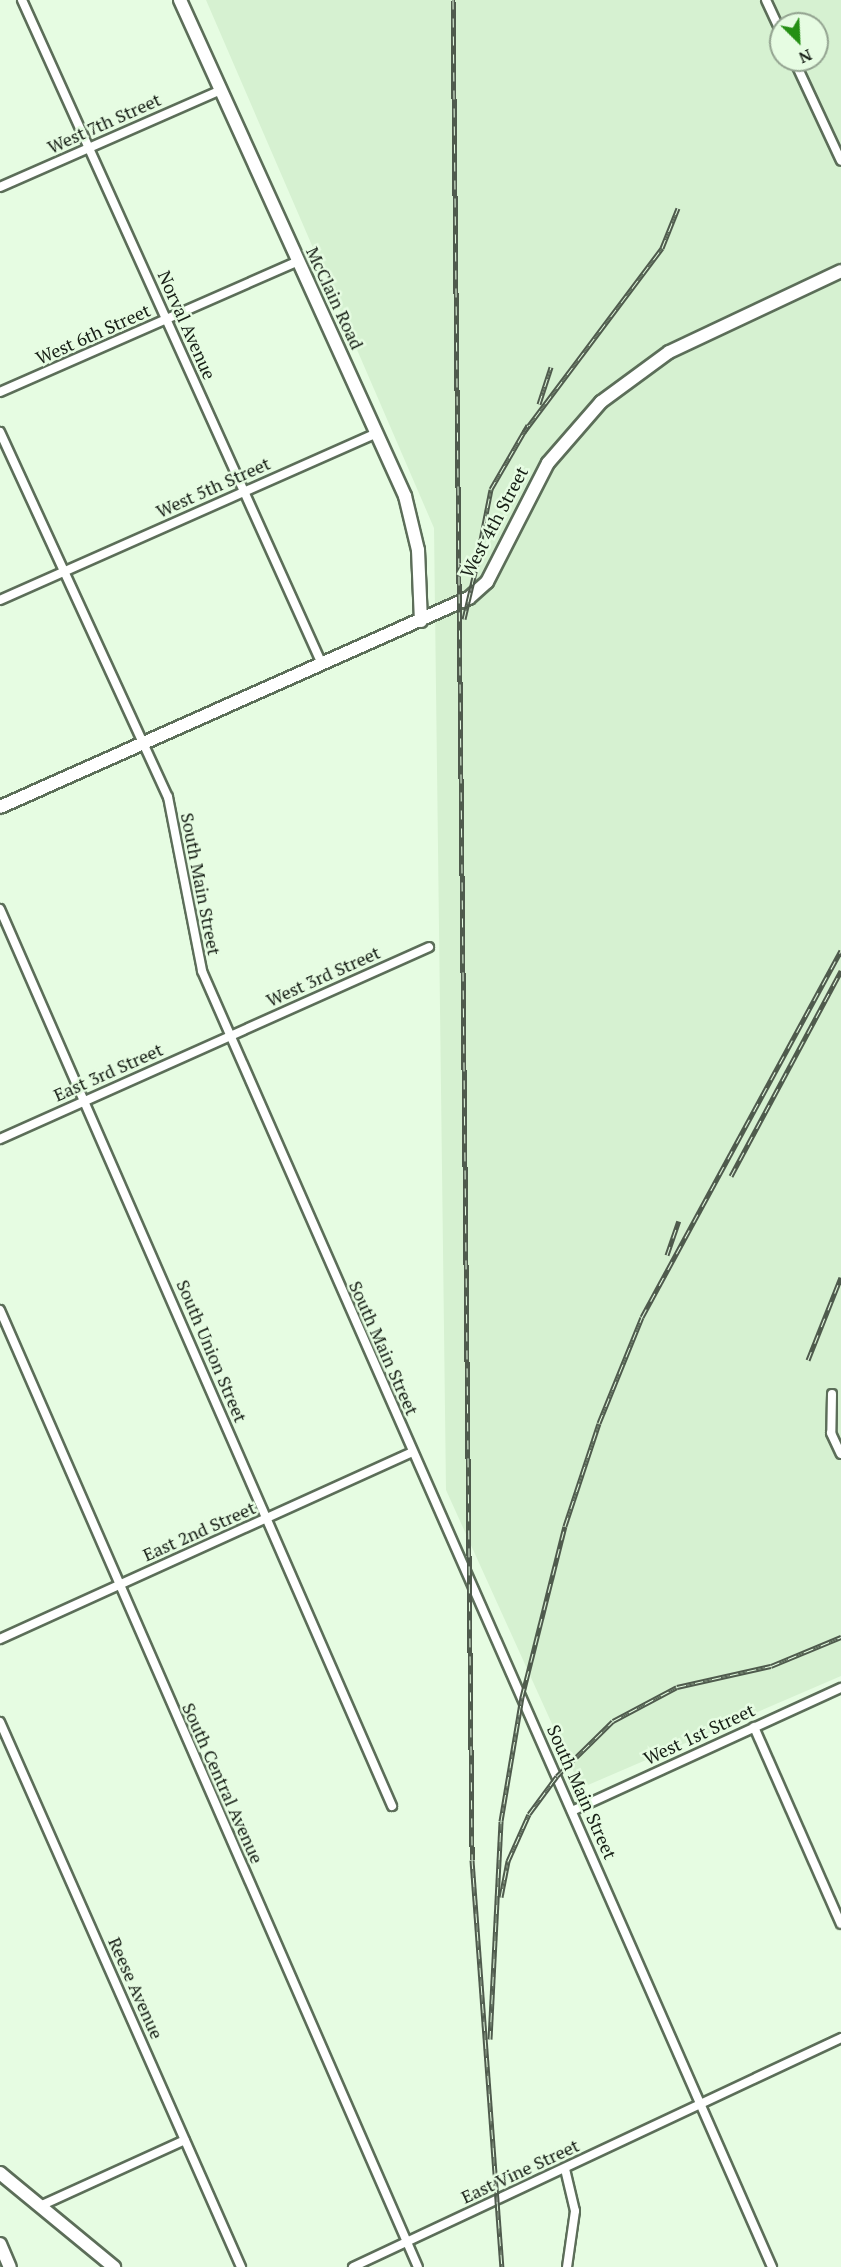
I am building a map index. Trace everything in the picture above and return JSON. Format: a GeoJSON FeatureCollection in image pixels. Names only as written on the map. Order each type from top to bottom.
{"type":"FeatureCollection","features":[{"type":"Feature","properties":{"kind":"street","name":"Norval Avenue"},"geometry":{"type":"LineString","coordinates":[[22,0],[322,664]]}},
{"type":"Feature","properties":{"kind":"street","name":"McClain Road"},"geometry":{"type":"LineString","coordinates":[[180,0],[376,433],[415,534],[421,621]]}},
{"type":"Feature","properties":{"kind":"street"},"geometry":{"type":"LineString","coordinates":[[800,72],[841,161]]}},
{"type":"Feature","properties":{"kind":"street","name":"West 7th Street"},"geometry":{"type":"LineString","coordinates":[[0,187],[221,90]]}},
{"type":"Feature","properties":{"kind":"street","name":"West 6th Street"},"geometry":{"type":"LineString","coordinates":[[0,392],[298,261]]}},
{"type":"Feature","properties":{"kind":"street","name":"West 4th Street"},"geometry":{"type":"LineString","coordinates":[[0,807],[421,621],[480,590],[548,463],[587,414],[625,381],[695,338],[841,271]]}},
{"type":"Feature","properties":{"kind":"street","name":"South Main Street"},"geometry":{"type":"LineString","coordinates":[[0,432],[63,572],[145,742],[168,797],[192,943],[230,1035],[411,1452],[572,1811],[772,2267]]}},
{"type":"Feature","properties":{"kind":"street","name":"West 5th Street"},"geometry":{"type":"LineString","coordinates":[[0,600],[376,433]]}},
{"type":"Feature","properties":{"kind":"street","name":"South Union Street"},"geometry":{"type":"LineString","coordinates":[[0,909],[86,1100],[392,1806]]}},
{"type":"Feature","properties":{"kind":"street","name":"West 3rd Street"},"geometry":{"type":"LineString","coordinates":[[230,1035],[429,947]]}},
{"type":"Feature","properties":{"kind":"street","name":"East 3rd Street"},"geometry":{"type":"LineString","coordinates":[[0,1139],[230,1035]]}},
{"type":"Feature","properties":{"kind":"street","name":"South Central Avenue"},"geometry":{"type":"LineString","coordinates":[[0,1310],[118,1586],[418,2267]]}},
{"type":"Feature","properties":{"kind":"street"},"geometry":{"type":"LineString","coordinates":[[832,1394],[831,1433],[841,1454]]}},
{"type":"Feature","properties":{"kind":"street","name":"East 2nd Street"},"geometry":{"type":"LineString","coordinates":[[0,1639],[411,1452]]}},
{"type":"Feature","properties":{"kind":"street","name":"West 1st Street"},"geometry":{"type":"LineString","coordinates":[[572,1811],[841,1688]]}},
{"type":"Feature","properties":{"kind":"street","name":"Reese Avenue"},"geometry":{"type":"LineString","coordinates":[[0,1722],[241,2267]]}},
{"type":"Feature","properties":{"kind":"street"},"geometry":{"type":"LineString","coordinates":[[754,1727],[841,1924]]}},
{"type":"Feature","properties":{"kind":"street","name":"East Vine Street"},"geometry":{"type":"LineString","coordinates":[[353,2267],[841,2038]]}},
{"type":"Feature","properties":{"kind":"street"},"geometry":{"type":"LineString","coordinates":[[40,2206],[185,2140]]}},
{"type":"Feature","properties":{"kind":"street"},"geometry":{"type":"LineString","coordinates":[[564,2169],[575,2211],[567,2267]]}},
{"type":"Feature","properties":{"kind":"street"},"geometry":{"type":"LineString","coordinates":[[0,2173],[114,2267]]}},
{"type":"Feature","properties":{"kind":"street"},"geometry":{"type":"LineString","coordinates":[[0,2244],[5,2261]]}},
{"type":"Feature","properties":{"kind":"shaded area"},"geometry":{"type":"Polygon","coordinates":[[[206,0],[841,0],[841,1676],[581,1788],[446,1490],[434,528],[206,0]]]}},
{"type":"Feature","properties":{"kind":"railway"},"geometry":{"type":"LineString","coordinates":[[453,0],[472,1860],[502,2267]]}},
{"type":"Feature","properties":{"kind":"railway"},"geometry":{"type":"LineString","coordinates":[[524,432],[662,248],[678,208]]}},
{"type":"Feature","properties":{"kind":"railway"},"geometry":{"type":"LineString","coordinates":[[539,404],[551,367]]}},
{"type":"Feature","properties":{"kind":"railway"},"geometry":{"type":"LineString","coordinates":[[477,560],[491,489],[528,425]]}},
{"type":"Feature","properties":{"kind":"railway"},"geometry":{"type":"LineString","coordinates":[[464,619],[479,555]]}},
{"type":"Feature","properties":{"kind":"railway"},"geometry":{"type":"LineString","coordinates":[[490,2039],[501,1821],[522,1697],[565,1526],[599,1423],[642,1317],[841,950]]}},
{"type":"Feature","properties":{"kind":"railway"},"geometry":{"type":"LineString","coordinates":[[731,1176],[841,971]]}},
{"type":"Feature","properties":{"kind":"railway"},"geometry":{"type":"LineString","coordinates":[[667,1255],[679,1221]]}},
{"type":"Feature","properties":{"kind":"railway"},"geometry":{"type":"LineString","coordinates":[[808,1360],[841,1277]]}},
{"type":"Feature","properties":{"kind":"railway"},"geometry":{"type":"LineString","coordinates":[[501,1897],[508,1861],[529,1814],[557,1776],[613,1721],[677,1687],[771,1666],[841,1637]]}}]}
